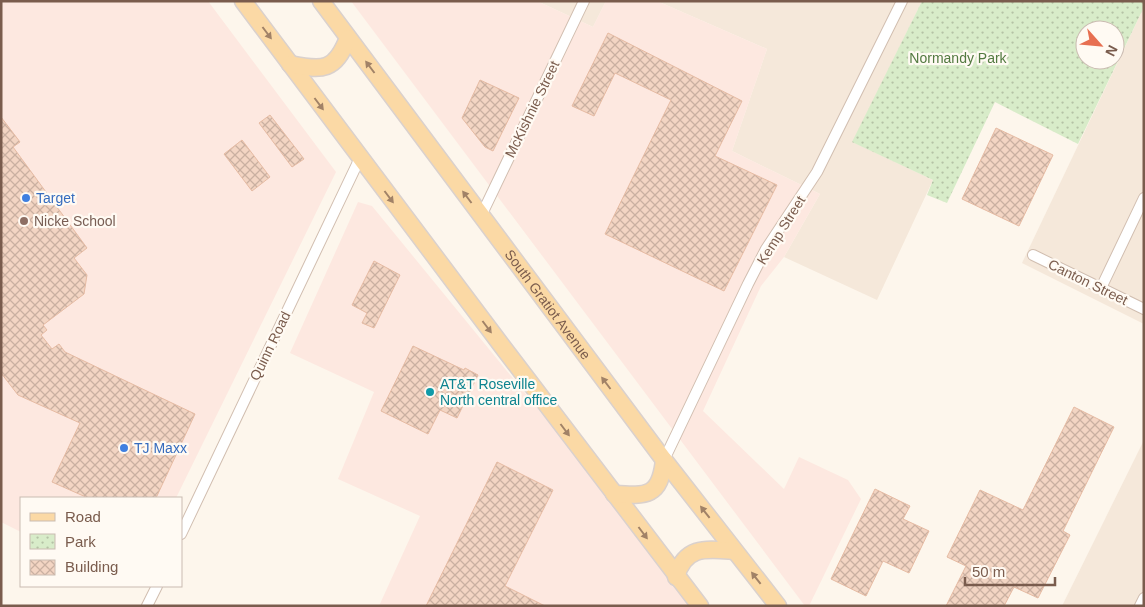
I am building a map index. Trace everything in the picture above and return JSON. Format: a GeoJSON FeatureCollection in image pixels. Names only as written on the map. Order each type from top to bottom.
{"type":"FeatureCollection","features":[{"type":"Feature","properties":{"kind":"main road"},"geometry":{"type":"LineString","coordinates":[[243,1],[676,577],[700,606]]}},
{"type":"Feature","properties":{"kind":"main road","name":"South Gratiot Avenue"},"geometry":{"type":"LineString","coordinates":[[321,1],[664,460],[778,606]]}},
{"type":"Feature","properties":{"kind":"main road"},"geometry":{"type":"LineString","coordinates":[[290,64],[314,70],[325,68],[335,62],[348,38]]}},
{"type":"Feature","properties":{"kind":"main road"},"geometry":{"type":"LineString","coordinates":[[614,494],[639,496],[650,493],[658,486],[662,477],[664,460]]}},
{"type":"Feature","properties":{"kind":"main road"},"geometry":{"type":"LineString","coordinates":[[676,577],[680,565],[691,554],[714,549],[734,551]]}},
{"type":"Feature","properties":{"kind":"street","name":"McKishnie Street"},"geometry":{"type":"LineString","coordinates":[[481,216],[584,1]]}},
{"type":"Feature","properties":{"kind":"street","name":"Kemp Street"},"geometry":{"type":"LineString","coordinates":[[664,460],[766,249],[817,172],[902,1]]}},
{"type":"Feature","properties":{"kind":"street","name":"Quinn Road"},"geometry":{"type":"LineString","coordinates":[[182,532],[360,158]]}},
{"type":"Feature","properties":{"kind":"street"},"geometry":{"type":"LineString","coordinates":[[1101,288],[1144,198]]}},
{"type":"Feature","properties":{"kind":"street","name":"Canton Street"},"geometry":{"type":"LineString","coordinates":[[1033,255],[1144,309]]}},
{"type":"Feature","properties":{"kind":"street"},"geometry":{"type":"LineString","coordinates":[[148,606],[157,587]]}},
{"type":"Feature","properties":{"kind":"street"},"geometry":{"type":"LineString","coordinates":[[1140,606],[1144,598]]}},
{"type":"Feature","properties":{"kind":"shaded area"},"geometry":{"type":"Polygon","coordinates":[[[1,1],[208,1],[336,172],[176,497],[20,497],[20,532],[1,522],[1,1]]]}},
{"type":"Feature","properties":{"kind":"shaded area"},"geometry":{"type":"Polygon","coordinates":[[[351,1],[537,1],[593,27],[606,1],[657,1],[767,49],[732,151],[820,194],[784,257],[761,286],[703,411],[784,489],[799,457],[848,480],[861,499],[809,606],[805,606],[351,1]]]}},
{"type":"Feature","properties":{"kind":"shaded area"},"geometry":{"type":"Polygon","coordinates":[[[537,1],[606,1],[593,27],[537,1]]]}},
{"type":"Feature","properties":{"kind":"shaded area"},"geometry":{"type":"Polygon","coordinates":[[[657,1],[922,1],[853,142],[933,180],[877,300],[784,257],[820,194],[732,151],[767,49],[657,1]]]}},
{"type":"Feature","properties":{"kind":"shaded area"},"geometry":{"type":"Polygon","coordinates":[[[1144,7],[1144,324],[1022,263],[1114,70],[1125,70],[1125,47],[1144,7]]]}},
{"type":"Feature","properties":{"kind":"shaded area"},"geometry":{"type":"Polygon","coordinates":[[[358,202],[372,206],[699,606],[379,606],[420,516],[338,479],[374,392],[290,353],[358,202]]]}},
{"type":"Feature","properties":{"kind":"shaded area"},"geometry":{"type":"Polygon","coordinates":[[[1144,440],[1144,606],[1062,606],[1144,440]]]}},
{"type":"Feature","properties":{"kind":"green space","name":"Normandy Park"},"geometry":{"type":"Polygon","coordinates":[[[922,1],[1144,1],[1144,7],[1125,46],[1125,20],[1075,20],[1075,70],[1114,70],[1078,144],[995,102],[947,203],[927,195],[933,180],[852,142],[922,1]]]}},
{"type":"Feature","properties":{"kind":"building"},"geometry":{"type":"Polygon","coordinates":[[[608,33],[742,101],[715,156],[777,185],[724,291],[605,234],[671,100],[615,73],[594,116],[572,106],[608,33]]]}},
{"type":"Feature","properties":{"kind":"building"},"geometry":{"type":"Polygon","coordinates":[[[480,80],[519,98],[493,151],[485,147],[462,118],[480,80]]]}},
{"type":"Feature","properties":{"kind":"building"},"geometry":{"type":"Polygon","coordinates":[[[270,115],[304,159],[292,167],[259,123],[270,115]]]}},
{"type":"Feature","properties":{"kind":"building"},"geometry":{"type":"Polygon","coordinates":[[[1,117],[20,142],[13,147],[87,248],[74,258],[87,275],[84,294],[43,325],[47,330],[41,335],[52,349],[59,344],[65,352],[195,414],[156,497],[86,497],[52,482],[80,423],[18,395],[1,373],[1,117]]]}},
{"type":"Feature","properties":{"kind":"building"},"geometry":{"type":"Polygon","coordinates":[[[996,128],[1053,155],[1019,226],[962,199],[996,128]]]}},
{"type":"Feature","properties":{"kind":"building"},"geometry":{"type":"Polygon","coordinates":[[[242,140],[270,177],[252,191],[224,154],[242,140]]]}},
{"type":"Feature","properties":{"kind":"building"},"geometry":{"type":"Polygon","coordinates":[[[374,261],[400,275],[374,328],[362,323],[367,313],[352,305],[374,261]]]}},
{"type":"Feature","properties":{"kind":"building","name":"AT&T Roseville North central office"},"geometry":{"type":"Polygon","coordinates":[[[413,346],[478,375],[457,418],[440,410],[428,434],[381,411],[413,346]]]}},
{"type":"Feature","properties":{"kind":"building"},"geometry":{"type":"Polygon","coordinates":[[[1074,407],[1114,427],[1063,531],[1070,535],[1038,598],[1014,587],[1004,606],[946,606],[966,566],[947,557],[980,490],[1023,510],[1074,407]]]}},
{"type":"Feature","properties":{"kind":"building"},"geometry":{"type":"Polygon","coordinates":[[[497,462],[553,490],[505,586],[545,606],[426,606],[497,462]]]}},
{"type":"Feature","properties":{"kind":"building"},"geometry":{"type":"Polygon","coordinates":[[[875,489],[910,506],[903,519],[929,531],[909,573],[883,561],[866,596],[831,579],[875,489]]]}},
{"type":"Feature","properties":{"kind":"place","name":"Target"},"geometry":{"type":"Point","coordinates":[26,198]}},
{"type":"Feature","properties":{"kind":"place","name":"Nicke School"},"geometry":{"type":"Point","coordinates":[24,221]}},
{"type":"Feature","properties":{"kind":"place","name":"AT&T Roseville North central office"},"geometry":{"type":"Point","coordinates":[430,392]}},
{"type":"Feature","properties":{"kind":"place","name":"TJ Maxx"},"geometry":{"type":"Point","coordinates":[124,448]}}]}
